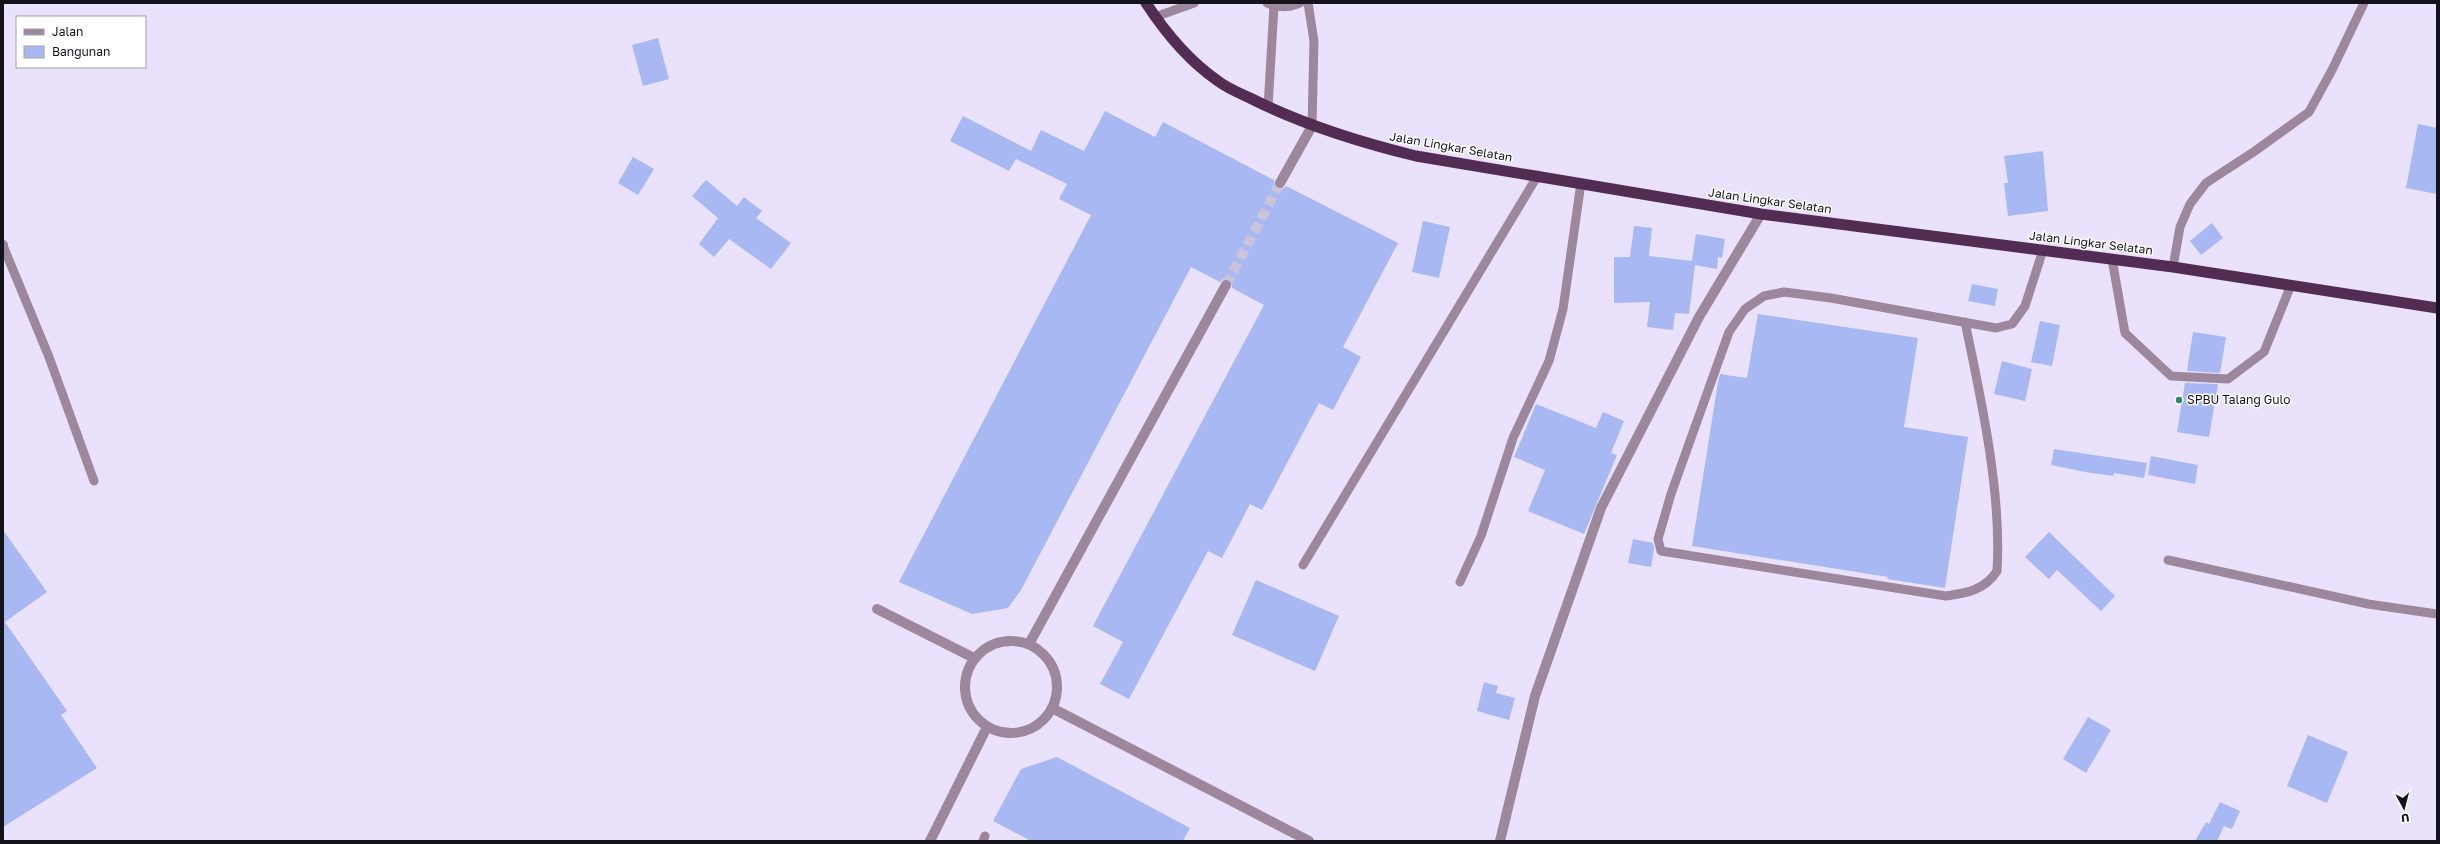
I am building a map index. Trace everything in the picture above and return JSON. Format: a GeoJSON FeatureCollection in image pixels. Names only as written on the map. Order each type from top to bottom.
{"type":"FeatureCollection","features":[{"type":"Feature","properties":{"kind":"highway","name":"Jalan Lingkar Selatan"},"geometry":{"type":"LineString","coordinates":[[1146,3],[1182,49],[1218,82],[1268,108],[1312,126],[1375,146],[1416,156],[1538,175],[1581,184],[1761,214],[2173,267],[2437,308]]}},
{"type":"Feature","properties":{"kind":"street"},"geometry":{"type":"LineString","coordinates":[[1280,183],[1312,126]]}},
{"type":"Feature","properties":{"kind":"street"},"geometry":{"type":"LineString","coordinates":[[1500,841],[1535,696],[1601,508],[1700,317],[1761,214]]}},
{"type":"Feature","properties":{"kind":"street"},"geometry":{"type":"LineString","coordinates":[[1029,644],[1226,285]]}},
{"type":"Feature","properties":{"kind":"street"},"geometry":{"type":"LineString","coordinates":[[877,609],[974,658]]}},
{"type":"Feature","properties":{"kind":"street"},"geometry":{"type":"LineString","coordinates":[[1009,640],[1029,644],[1049,660],[1056,675],[1057,692],[1052,708],[1043,721],[1029,729],[1008,733],[987,727],[973,716],[966,701],[964,679],[974,658],[990,645],[1009,640]]}},
{"type":"Feature","properties":{"kind":"street"},"geometry":{"type":"LineString","coordinates":[[1052,708],[1309,841]]}},
{"type":"Feature","properties":{"kind":"street"},"geometry":{"type":"LineString","coordinates":[[930,841],[987,727]]}},
{"type":"Feature","properties":{"kind":"lane"},"geometry":{"type":"LineString","coordinates":[[1156,17],[1194,3]]}},
{"type":"Feature","properties":{"kind":"lane"},"geometry":{"type":"LineString","coordinates":[[1268,108],[1270,5],[1292,7],[1300,3]]}},
{"type":"Feature","properties":{"kind":"lane"},"geometry":{"type":"LineString","coordinates":[[1308,3],[1314,41],[1312,126]]}},
{"type":"Feature","properties":{"kind":"lane"},"geometry":{"type":"LineString","coordinates":[[2173,267],[2180,227],[2190,204],[2206,183],[2255,151],[2309,112],[2332,70],[2364,3]]}},
{"type":"Feature","properties":{"kind":"lane"},"geometry":{"type":"LineString","coordinates":[[1303,565],[1538,175]]}},
{"type":"Feature","properties":{"kind":"lane"},"geometry":{"type":"LineString","coordinates":[[1460,582],[1481,536],[1513,438],[1549,361],[1563,309],[1581,184]]}},
{"type":"Feature","properties":{"kind":"lane"},"geometry":{"type":"LineString","coordinates":[[4,247],[49,357],[94,481]]}},
{"type":"Feature","properties":{"kind":"lane"},"geometry":{"type":"LineString","coordinates":[[1965,322],[1981,399],[1995,501],[1997,571],[1983,587],[1968,593],[1946,596],[1661,551],[1658,539],[1671,494],[1729,332],[1745,309],[1764,296],[1784,292],[1831,298],[1965,322],[1996,328],[2012,324],[2025,306],[2043,250]]}},
{"type":"Feature","properties":{"kind":"lane"},"geometry":{"type":"LineString","coordinates":[[2112,259],[2125,333],[2171,376],[2228,379],[2264,352],[2291,285]]}},
{"type":"Feature","properties":{"kind":"lane"},"geometry":{"type":"LineString","coordinates":[[2168,560],[2368,604],[2437,614]]}},
{"type":"Feature","properties":{"kind":"building"},"geometry":{"type":"Polygon","coordinates":[[[658,38],[669,79],[643,86],[632,45],[658,38]]]}},
{"type":"Feature","properties":{"kind":"building"},"geometry":{"type":"Polygon","coordinates":[[[1105,111],[1155,137],[1163,122],[1274,180],[1274,186],[1277,189],[1283,189],[1286,186],[1398,243],[1343,347],[1361,357],[1333,410],[1319,403],[1262,510],[1250,504],[1222,558],[1208,551],[1129,699],[1100,684],[1123,642],[1093,626],[1264,305],[1232,288],[1232,282],[1229,279],[1223,279],[1220,282],[1191,267],[1021,590],[1008,608],[972,614],[899,582],[1091,215],[1059,199],[1067,184],[1016,159],[1009,171],[950,141],[963,116],[1031,151],[1041,130],[1084,151],[1105,111]]]}},
{"type":"Feature","properties":{"kind":"building"},"geometry":{"type":"Polygon","coordinates":[[[2418,124],[2437,128],[2437,194],[2406,188],[2418,124]]]}},
{"type":"Feature","properties":{"kind":"building"},"geometry":{"type":"Polygon","coordinates":[[[2043,151],[2048,211],[2008,216],[2004,183],[2008,183],[2004,156],[2043,151]]]}},
{"type":"Feature","properties":{"kind":"building"},"geometry":{"type":"Polygon","coordinates":[[[633,157],[654,169],[638,195],[618,183],[633,157]]]}},
{"type":"Feature","properties":{"kind":"building"},"geometry":{"type":"Polygon","coordinates":[[[706,180],[737,206],[744,197],[762,211],[756,218],[791,243],[771,269],[729,239],[714,257],[699,244],[718,218],[692,196],[706,180]]]}},
{"type":"Feature","properties":{"kind":"building"},"geometry":{"type":"Polygon","coordinates":[[[1423,221],[1450,227],[1439,278],[1412,272],[1423,221]]]}},
{"type":"Feature","properties":{"kind":"building"},"geometry":{"type":"Polygon","coordinates":[[[2212,223],[2223,238],[2201,255],[2190,241],[2212,223]]]}},
{"type":"Feature","properties":{"kind":"building"},"geometry":{"type":"Polygon","coordinates":[[[1634,226],[1652,228],[1649,256],[1692,261],[1696,234],[1725,239],[1722,258],[1718,257],[1717,269],[1695,265],[1689,314],[1675,313],[1673,330],[1647,327],[1650,302],[1614,303],[1614,257],[1630,257],[1634,226]]]}},
{"type":"Feature","properties":{"kind":"building"},"geometry":{"type":"Polygon","coordinates":[[[1972,284],[1998,289],[1995,306],[1968,301],[1972,284]]]}},
{"type":"Feature","properties":{"kind":"building"},"geometry":{"type":"Polygon","coordinates":[[[1758,314],[1918,338],[1904,427],[1968,437],[1945,588],[1887,579],[1888,577],[1692,546],[1720,374],[1747,378],[1758,314]]]}},
{"type":"Feature","properties":{"kind":"building"},"geometry":{"type":"Polygon","coordinates":[[[2040,321],[2060,325],[2052,366],[2031,362],[2040,321]]]}},
{"type":"Feature","properties":{"kind":"building"},"geometry":{"type":"Polygon","coordinates":[[[2193,332],[2226,337],[2220,373],[2187,371],[2193,332]]]}},
{"type":"Feature","properties":{"kind":"building"},"geometry":{"type":"Polygon","coordinates":[[[2002,361],[2032,369],[2025,401],[1994,394],[2002,361]]]}},
{"type":"Feature","properties":{"kind":"building"},"geometry":{"type":"Polygon","coordinates":[[[2185,383],[2218,384],[2209,437],[2177,432],[2185,383]]]}},
{"type":"Feature","properties":{"kind":"building"},"geometry":{"type":"Polygon","coordinates":[[[1536,404],[1596,428],[1603,412],[1624,421],[1611,453],[1617,455],[1584,534],[1528,511],[1545,470],[1514,457],[1536,404]]]}},
{"type":"Feature","properties":{"kind":"building"},"geometry":{"type":"Polygon","coordinates":[[[2054,449],[2147,463],[2144,478],[2114,473],[2113,476],[2051,465],[2054,449]]]}},
{"type":"Feature","properties":{"kind":"building"},"geometry":{"type":"Polygon","coordinates":[[[2151,456],[2198,465],[2195,484],[2148,475],[2151,456]]]}},
{"type":"Feature","properties":{"kind":"building"},"geometry":{"type":"Polygon","coordinates":[[[3,530],[47,592],[5,622],[67,711],[61,715],[97,768],[3,827],[3,530]]]}},
{"type":"Feature","properties":{"kind":"building"},"geometry":{"type":"Polygon","coordinates":[[[2049,532],[2115,596],[2101,611],[2057,570],[2049,579],[2025,557],[2049,532]]]}},
{"type":"Feature","properties":{"kind":"building"},"geometry":{"type":"Polygon","coordinates":[[[1633,539],[1653,543],[1654,549],[1651,567],[1628,563],[1633,539]]]}},
{"type":"Feature","properties":{"kind":"building"},"geometry":{"type":"Polygon","coordinates":[[[1256,580],[1339,616],[1315,671],[1232,635],[1256,580]]]}},
{"type":"Feature","properties":{"kind":"building"},"geometry":{"type":"Polygon","coordinates":[[[1484,682],[1498,686],[1496,693],[1515,698],[1509,720],[1477,711],[1484,682]]]}},
{"type":"Feature","properties":{"kind":"building"},"geometry":{"type":"Polygon","coordinates":[[[2088,717],[2111,730],[2086,773],[2063,759],[2088,717]]]}},
{"type":"Feature","properties":{"kind":"building"},"geometry":{"type":"Polygon","coordinates":[[[2308,735],[2348,752],[2327,803],[2287,786],[2308,735]]]}},
{"type":"Feature","properties":{"kind":"building"},"geometry":{"type":"Polygon","coordinates":[[[1057,757],[1190,828],[1183,841],[1031,841],[993,821],[1021,769],[1057,757]]]}},
{"type":"Feature","properties":{"kind":"building"},"geometry":{"type":"Polygon","coordinates":[[[2220,802],[2240,811],[2232,829],[2224,826],[2217,841],[2195,841],[2206,822],[2209,824],[2220,802]]]}},
{"type":"Feature","properties":{"kind":"tunnel"},"geometry":{"type":"LineString","coordinates":[[1226,285],[1280,183]]}},
{"type":"Feature","properties":{"kind":"place","name":"SPBU Talang Gulo"},"geometry":{"type":"Point","coordinates":[2179,400]}}]}
